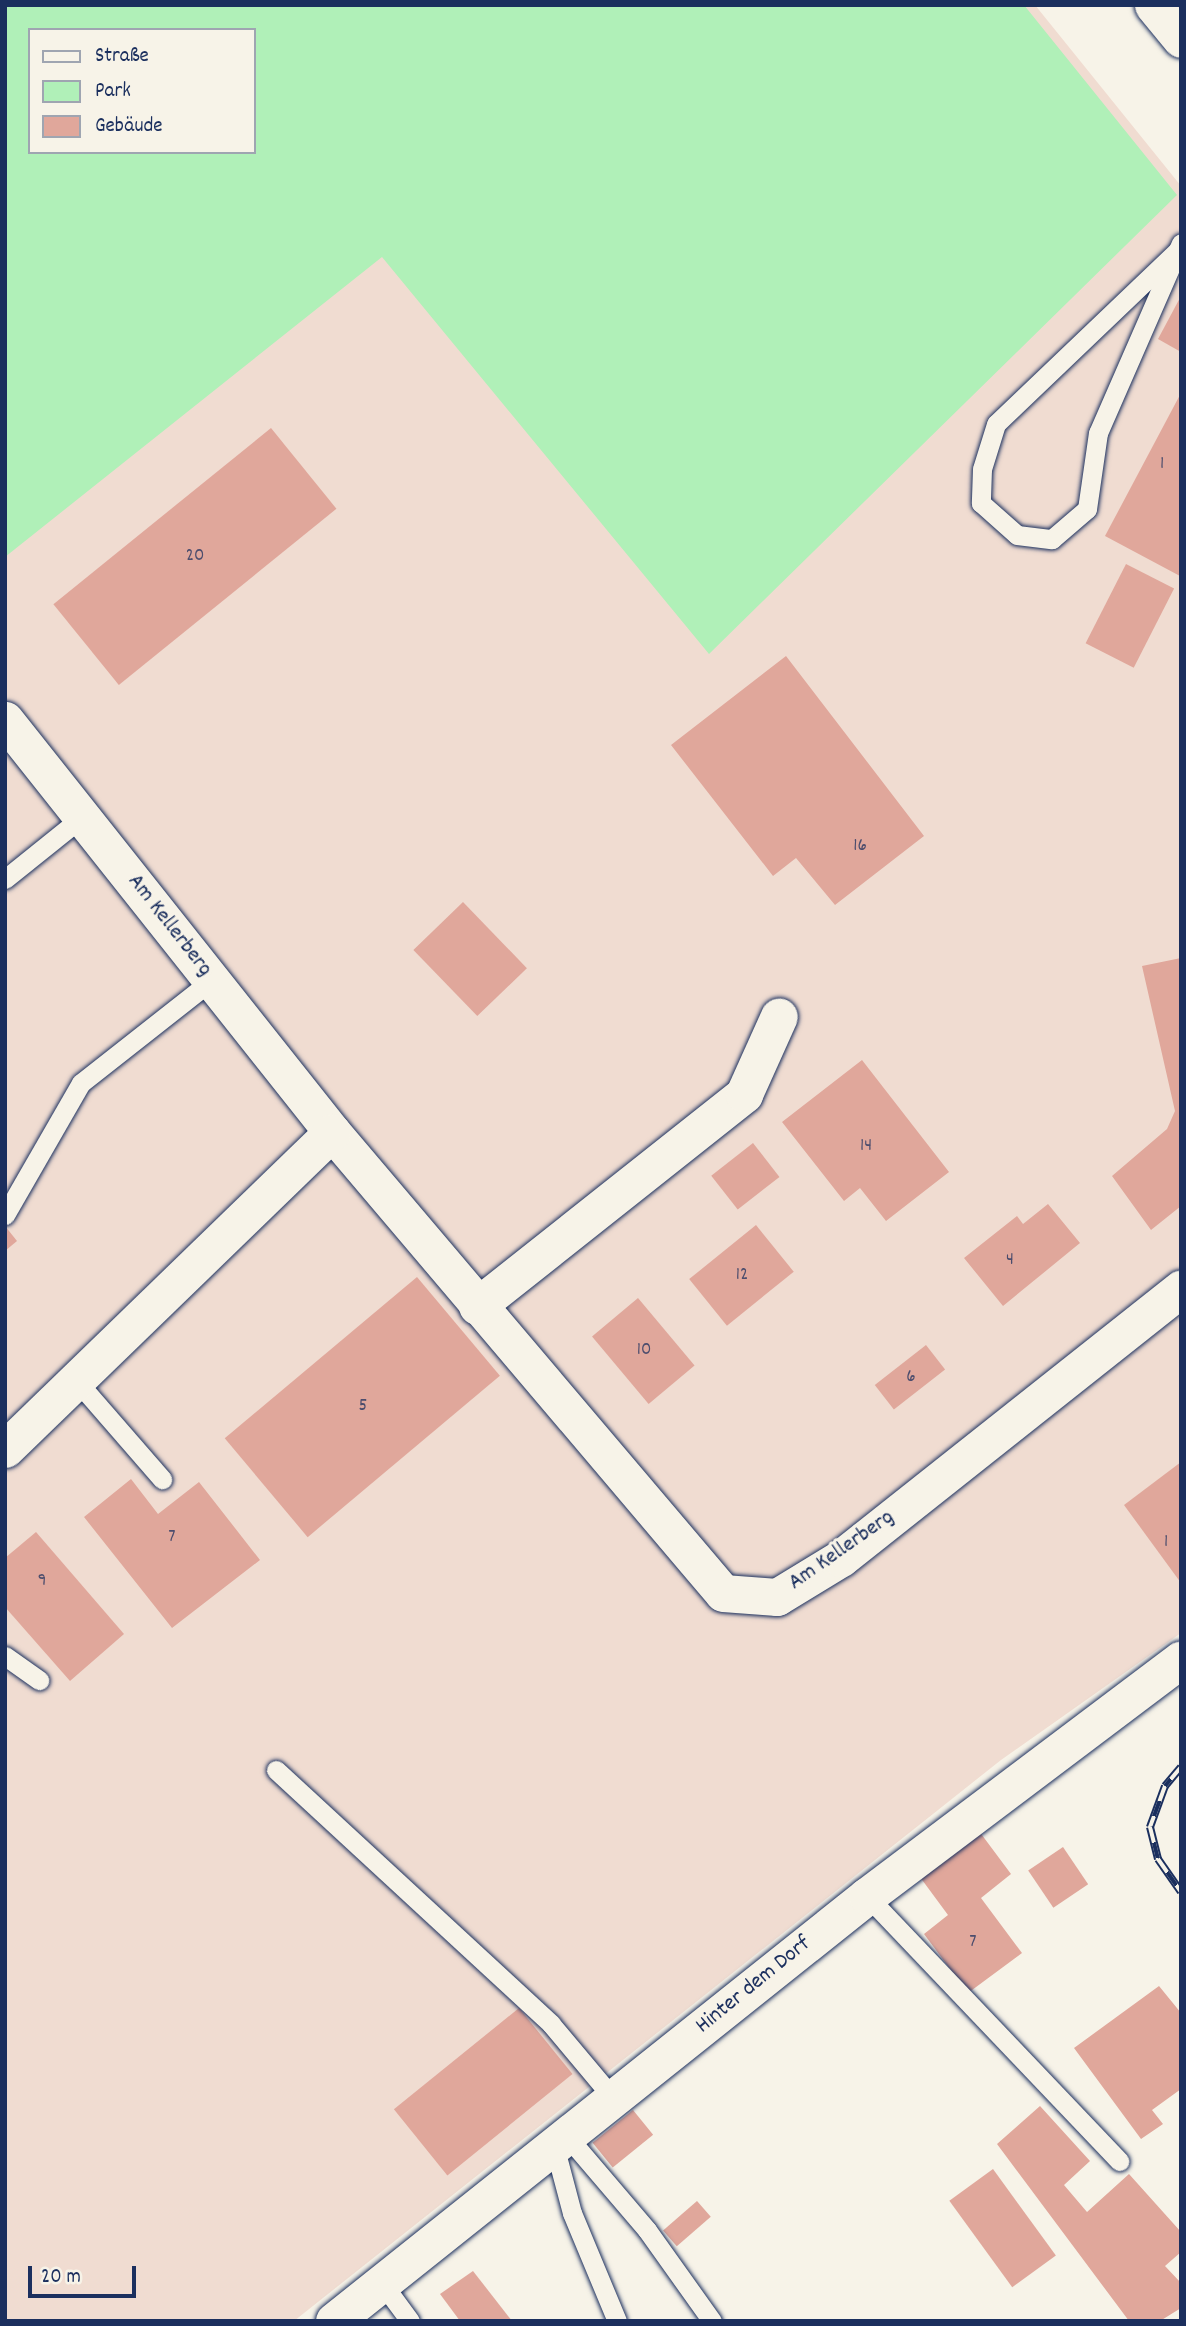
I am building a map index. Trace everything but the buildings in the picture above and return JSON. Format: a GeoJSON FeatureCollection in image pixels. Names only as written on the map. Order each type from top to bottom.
{"type":"FeatureCollection","features":[{"type":"Feature","properties":{"kind":"street"},"geometry":{"type":"LineString","coordinates":[[1153,5],[1181,39]]}},
{"type":"Feature","properties":{"kind":"street","name":"Am Kellerberg"},"geometry":{"type":"LineString","coordinates":[[5,720],[332,1132],[723,1593],[777,1597],[841,1558],[1181,1289]]}},
{"type":"Feature","properties":{"kind":"street"},"geometry":{"type":"LineString","coordinates":[[477,1306],[744,1094],[779,1016]]}},
{"type":"Feature","properties":{"kind":"street"},"geometry":{"type":"LineString","coordinates":[[5,1449],[332,1132]]}},
{"type":"Feature","properties":{"kind":"street","name":"Hinter dem Dorf"},"geometry":{"type":"LineString","coordinates":[[334,2321],[867,1896],[1181,1659]]}},
{"type":"Feature","properties":{"kind":"lane"},"geometry":{"type":"LineString","coordinates":[[1179,247],[1098,433],[1087,509],[1052,538],[1017,535],[981,503],[982,469],[996,424],[1179,247]]}},
{"type":"Feature","properties":{"kind":"lane"},"geometry":{"type":"LineString","coordinates":[[5,879],[82,817]]}},
{"type":"Feature","properties":{"kind":"lane"},"geometry":{"type":"LineString","coordinates":[[5,1215],[81,1083],[212,980]]}},
{"type":"Feature","properties":{"kind":"lane"},"geometry":{"type":"LineString","coordinates":[[75,1379],[162,1479]]}},
{"type":"Feature","properties":{"kind":"lane"},"geometry":{"type":"LineString","coordinates":[[5,1656],[39,1680]]}},
{"type":"Feature","properties":{"kind":"lane"},"geometry":{"type":"LineString","coordinates":[[276,1770],[551,2024],[614,2099]]}},
{"type":"Feature","properties":{"kind":"lane"},"geometry":{"type":"LineString","coordinates":[[867,1896],[1119,2161]]}},
{"type":"Feature","properties":{"kind":"lane"},"geometry":{"type":"LineString","coordinates":[[560,2140],[572,2213],[617,2321]]}},
{"type":"Feature","properties":{"kind":"lane"},"geometry":{"type":"LineString","coordinates":[[560,2140],[647,2230],[712,2321]]}},
{"type":"Feature","properties":{"kind":"lane"},"geometry":{"type":"LineString","coordinates":[[382,2283],[411,2321]]}},
{"type":"Feature","properties":{"kind":"shaded area"},"geometry":{"type":"Polygon","coordinates":[[[5,5],[1035,5],[1181,186],[1181,1633],[1001,1760],[294,2321],[5,2321],[5,5]]]}},
{"type":"Feature","properties":{"kind":"green space"},"geometry":{"type":"Polygon","coordinates":[[[5,5],[1024,5],[1177,195],[709,654],[382,257],[5,557],[5,5]]]}},
{"type":"Feature","properties":{"kind":"railway"},"geometry":{"type":"LineString","coordinates":[[1181,1767],[1165,1786],[1150,1827],[1158,1859],[1181,1892]]}}]}
